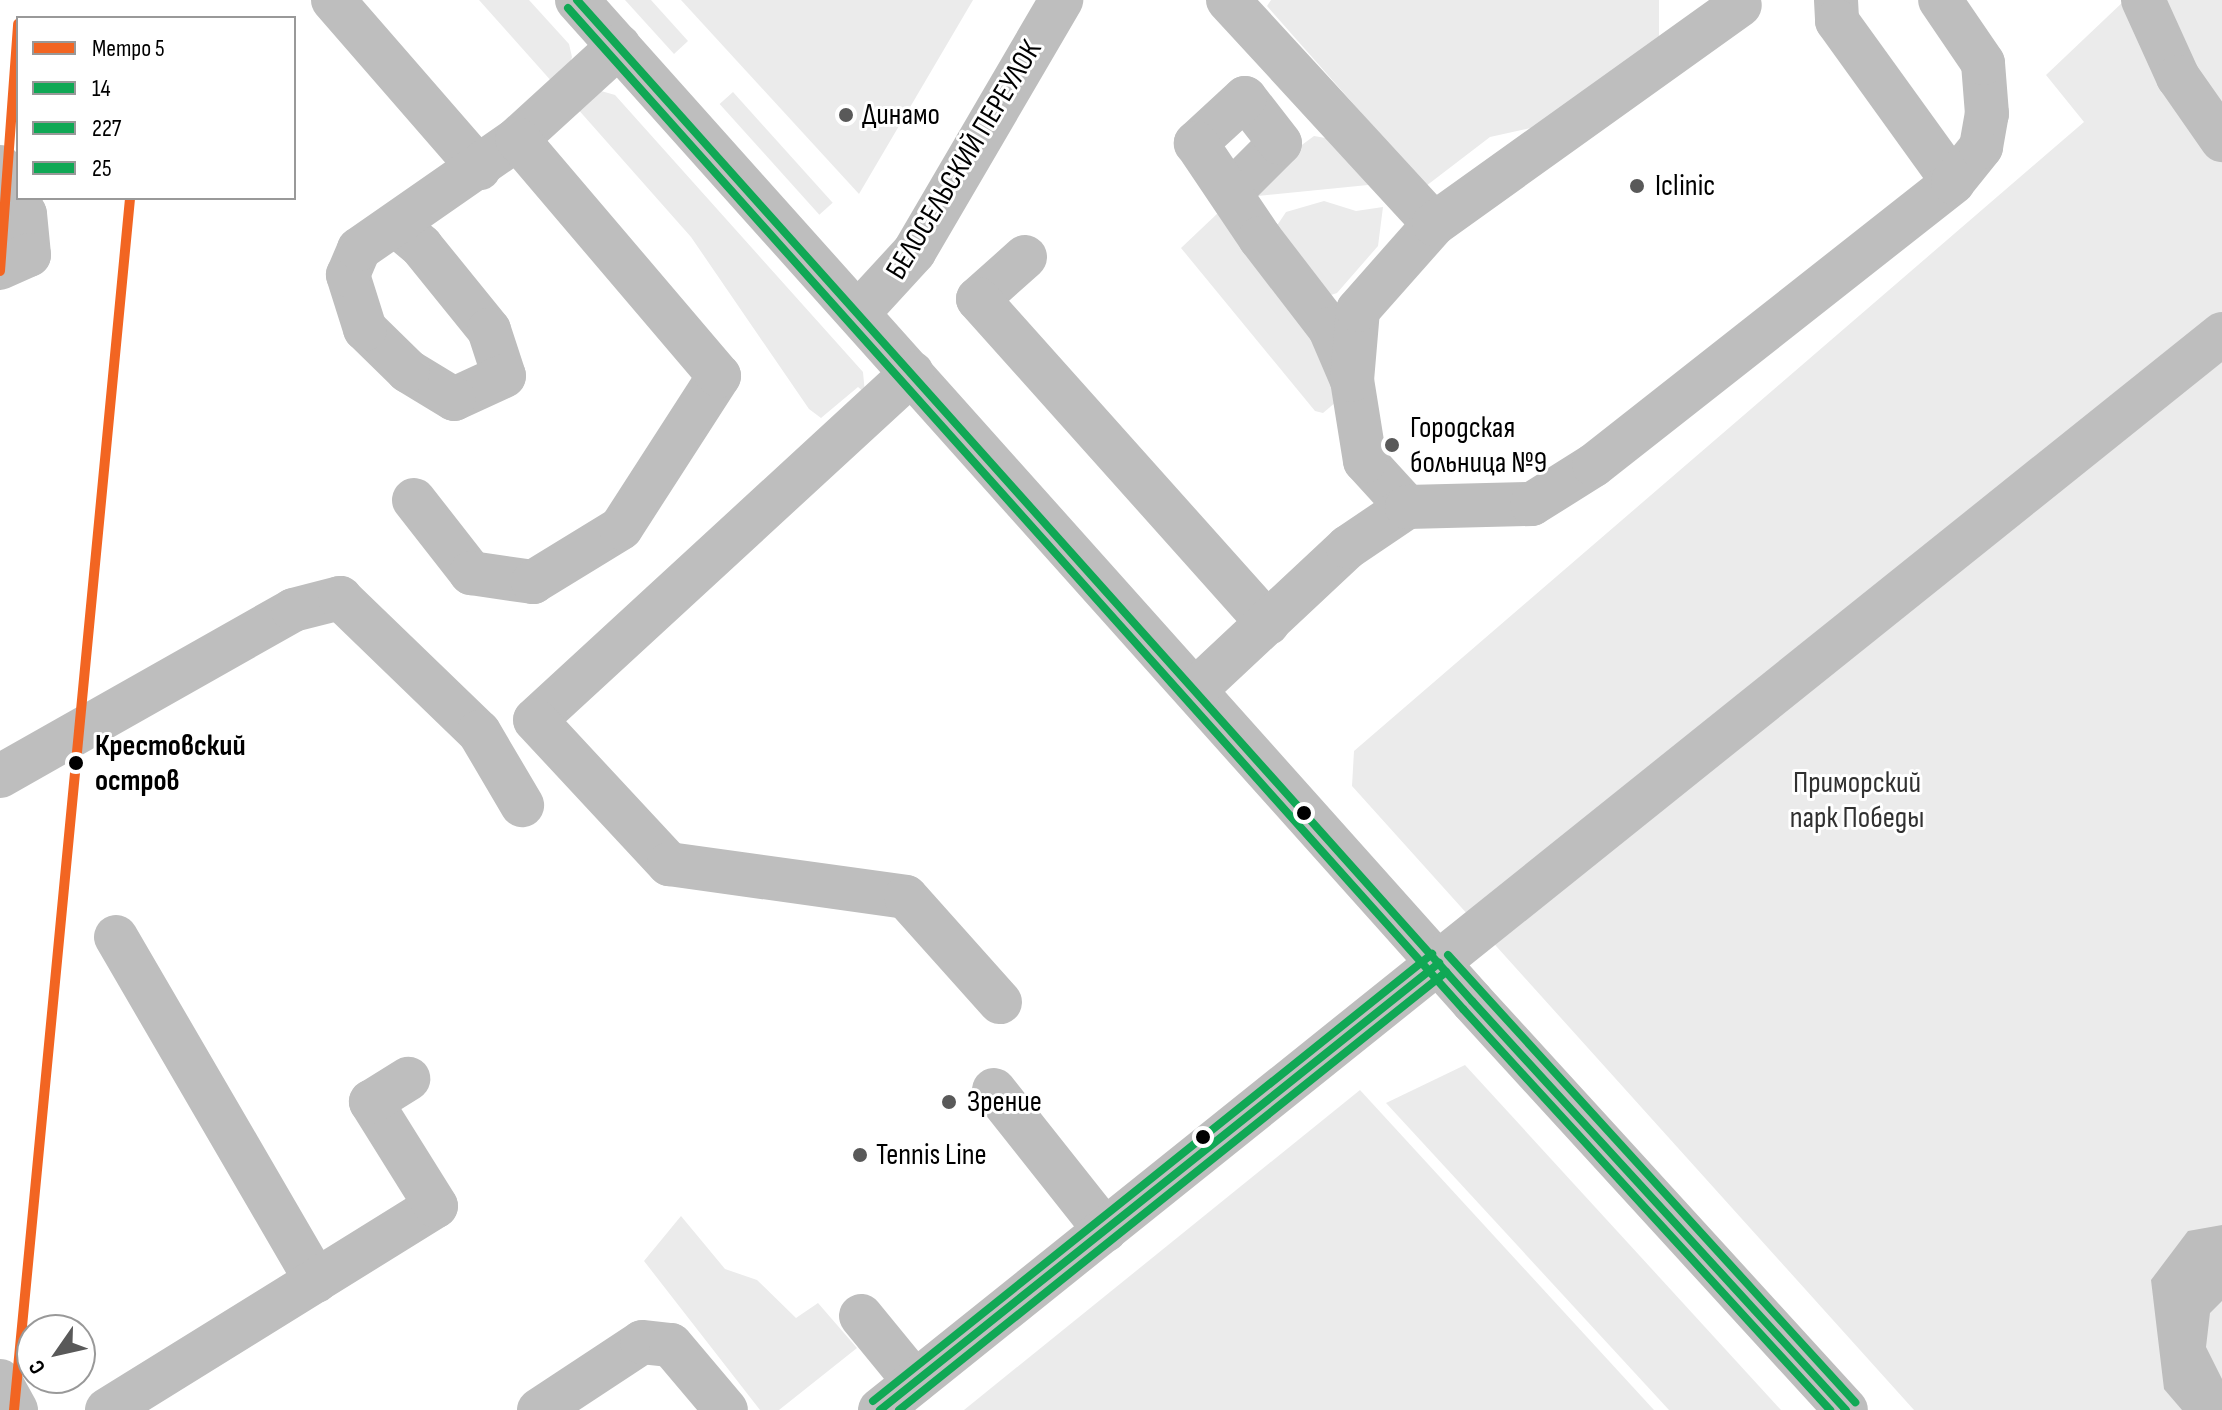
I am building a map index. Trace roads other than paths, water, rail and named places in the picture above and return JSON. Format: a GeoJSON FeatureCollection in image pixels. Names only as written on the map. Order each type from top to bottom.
{"type":"FeatureCollection","features":[{"type":"Feature","properties":{"kind":"street"},"geometry":{"type":"LineString","coordinates":[[333,0],[479,168]]}},
{"type":"Feature","properties":{"kind":"street"},"geometry":{"type":"LineString","coordinates":[[577,0],[1439,963],[1846,1410]]}},
{"type":"Feature","properties":{"kind":"street","name":"БЕЛОСЕЛЬСКИЙ ПЕРЕУЛОК"},"geometry":{"type":"LineString","coordinates":[[858,313],[914,252],[1061,0]]}},
{"type":"Feature","properties":{"kind":"street"},"geometry":{"type":"LineString","coordinates":[[1228,0],[1434,224]]}},
{"type":"Feature","properties":{"kind":"street"},"geometry":{"type":"LineString","coordinates":[[1836,0],[1837,21],[1953,182]]}},
{"type":"Feature","properties":{"kind":"street"},"geometry":{"type":"LineString","coordinates":[[1195,690],[1348,547],[1407,507],[1532,504],[1594,465],[1953,182],[1981,147],[1987,114],[1983,63],[1940,0]]}},
{"type":"Feature","properties":{"kind":"street"},"geometry":{"type":"LineString","coordinates":[[2143,0],[2178,77],[2222,140]]}},
{"type":"Feature","properties":{"kind":"street"},"geometry":{"type":"LineString","coordinates":[[1344,320],[1434,224],[1740,5]]}},
{"type":"Feature","properties":{"kind":"street"},"geometry":{"type":"LineString","coordinates":[[396,225],[517,139],[619,46]]}},
{"type":"Feature","properties":{"kind":"street"},"geometry":{"type":"LineString","coordinates":[[414,500],[471,573],[533,582],[621,528],[719,376],[517,139]]}},
{"type":"Feature","properties":{"kind":"street"},"geometry":{"type":"LineString","coordinates":[[0,167],[16,197]]}},
{"type":"Feature","properties":{"kind":"street"},"geometry":{"type":"LineString","coordinates":[[1231,192],[1344,320],[1365,461],[1348,547]]}},
{"type":"Feature","properties":{"kind":"street"},"geometry":{"type":"LineString","coordinates":[[0,268],[29,255],[25,214],[18,200]]}},
{"type":"Feature","properties":{"kind":"street"},"geometry":{"type":"LineString","coordinates":[[1025,257],[978,299],[1268,623]]}},
{"type":"Feature","properties":{"kind":"street"},"geometry":{"type":"LineString","coordinates":[[880,1410],[2222,334]]}},
{"type":"Feature","properties":{"kind":"street"},"geometry":{"type":"LineString","coordinates":[[912,373],[535,720],[669,864],[906,897],[1000,1002]]}},
{"type":"Feature","properties":{"kind":"street"},"geometry":{"type":"LineString","coordinates":[[1365,461],[1407,507]]}},
{"type":"Feature","properties":{"kind":"street"},"geometry":{"type":"LineString","coordinates":[[0,776],[293,610],[340,598],[479,732],[522,805]]}},
{"type":"Feature","properties":{"kind":"street"},"geometry":{"type":"LineString","coordinates":[[116,937],[316,1281]]}},
{"type":"Feature","properties":{"kind":"street"},"geometry":{"type":"LineString","coordinates":[[107,1410],[436,1206],[371,1102],[408,1079]]}},
{"type":"Feature","properties":{"kind":"street"},"geometry":{"type":"LineString","coordinates":[[994,1090],[1105,1230]]}},
{"type":"Feature","properties":{"kind":"street"},"geometry":{"type":"LineString","coordinates":[[861,1316],[915,1382]]}},
{"type":"Feature","properties":{"kind":"street"},"geometry":{"type":"LineString","coordinates":[[539,1410],[642,1342],[671,1345],[726,1410]]}},
{"type":"Feature","properties":{"kind":"street"},"geometry":{"type":"LineString","coordinates":[[0,1381],[16,1410]]}},
{"type":"Feature","properties":{"kind":"metro line","name":"5"},"geometry":{"type":"LineString","coordinates":[[0,271],[16,51]]}},
{"type":"Feature","properties":{"kind":"metro line","name":"5"},"geometry":{"type":"LineString","coordinates":[[14,1410],[130,200]]}},
{"type":"Feature","properties":{"kind":"place","name":"Динамо"},"geometry":{"type":"Point","coordinates":[846,115]}},
{"type":"Feature","properties":{"kind":"place","name":"Iclinic"},"geometry":{"type":"Point","coordinates":[1637,186]}},
{"type":"Feature","properties":{"kind":"place","name":"Городская больница №9"},"geometry":{"type":"Point","coordinates":[1392,445]}},
{"type":"Feature","properties":{"kind":"place","name":"Крестовский остров"},"geometry":{"type":"Point","coordinates":[76,763]}},
{"type":"Feature","properties":{"kind":"place","name":"Зрение"},"geometry":{"type":"Point","coordinates":[949,1102]}},
{"type":"Feature","properties":{"kind":"place","name":"Tennis Line"},"geometry":{"type":"Point","coordinates":[860,1155]}},
{"type":"Feature","properties":{"kind":"park label","name":"Приморский парк Победы"},"geometry":{"type":"Point","coordinates":[1857,800]}}]}
